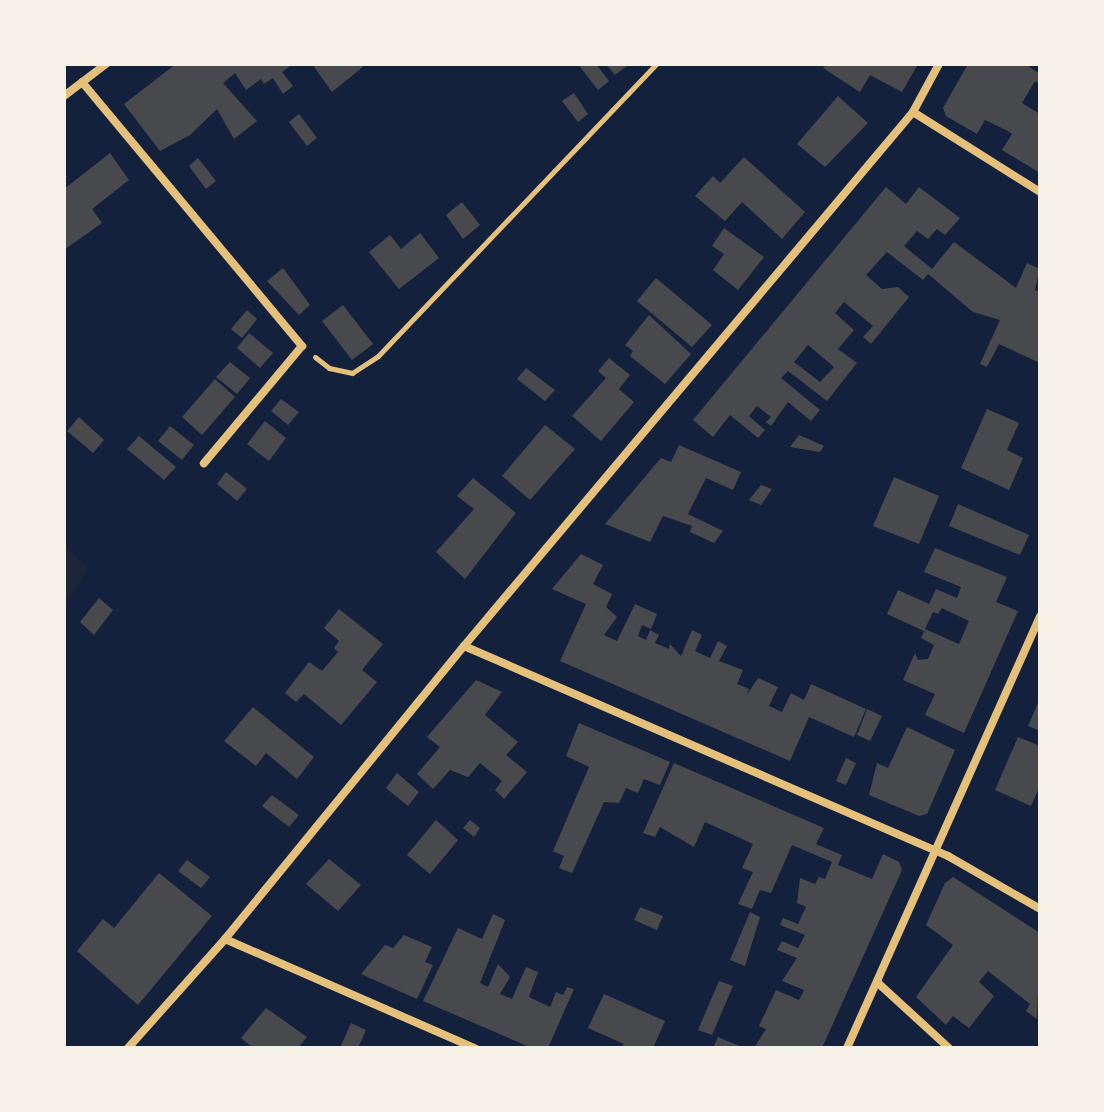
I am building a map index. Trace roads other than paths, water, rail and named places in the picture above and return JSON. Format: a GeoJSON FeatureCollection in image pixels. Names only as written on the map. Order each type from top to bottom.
{"type":"FeatureCollection","features":[{"type":"Feature","properties":{"kind":"street"},"geometry":{"type":"LineString","coordinates":[[64,96],[106,64]]}},
{"type":"Feature","properties":{"kind":"street"},"geometry":{"type":"LineString","coordinates":[[128,1048],[225,939],[464,646],[913,112],[939,64]]}},
{"type":"Feature","properties":{"kind":"street"},"geometry":{"type":"LineString","coordinates":[[82,82],[302,346],[204,463]]}},
{"type":"Feature","properties":{"kind":"street"},"geometry":{"type":"LineString","coordinates":[[913,112],[1040,192]]}},
{"type":"Feature","properties":{"kind":"street"},"geometry":{"type":"LineString","coordinates":[[847,1048],[1040,616]]}},
{"type":"Feature","properties":{"kind":"street"},"geometry":{"type":"LineString","coordinates":[[464,646],[934,850],[1040,909]]}},
{"type":"Feature","properties":{"kind":"street"},"geometry":{"type":"LineString","coordinates":[[225,939],[475,1048]]}},
{"type":"Feature","properties":{"kind":"street"},"geometry":{"type":"LineString","coordinates":[[878,983],[949,1048]]}}]}
